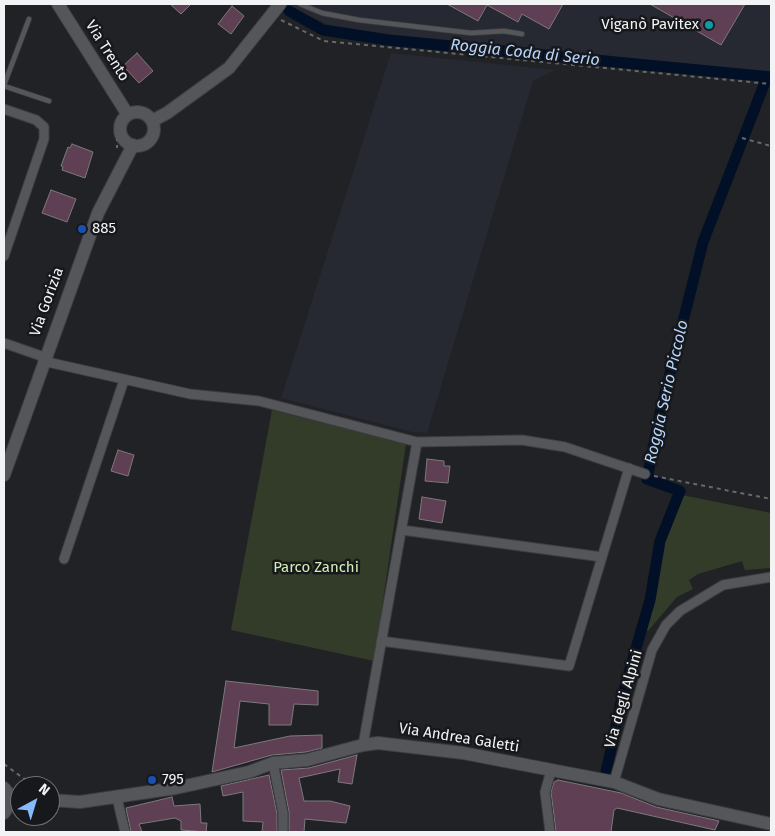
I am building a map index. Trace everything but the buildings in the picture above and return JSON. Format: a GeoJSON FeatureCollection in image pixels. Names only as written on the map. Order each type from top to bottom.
{"type":"FeatureCollection","features":[{"type":"Feature","properties":{"kind":"street","name":"Via Trento"},"geometry":{"type":"LineString","coordinates":[[58,4],[122,116]]}},
{"type":"Feature","properties":{"kind":"street"},"geometry":{"type":"LineString","coordinates":[[152,121],[174,108],[229,68],[278,6]]}},
{"type":"Feature","properties":{"kind":"street"},"geometry":{"type":"LineString","coordinates":[[4,109],[36,120],[44,128],[44,139],[4,256]]}},
{"type":"Feature","properties":{"kind":"street"},"geometry":{"type":"LineString","coordinates":[[138,112],[152,121],[154,127],[150,139],[139,146],[133,145],[123,138],[121,132],[122,116],[138,112]]}},
{"type":"Feature","properties":{"kind":"street","name":"Via Gorizia"},"geometry":{"type":"LineString","coordinates":[[4,476],[44,359],[98,213],[133,145]]}},
{"type":"Feature","properties":{"kind":"street"},"geometry":{"type":"LineString","coordinates":[[4,343],[44,359],[124,380],[190,394],[259,401],[417,442],[522,440],[565,447],[645,474]]}},
{"type":"Feature","properties":{"kind":"street"},"geometry":{"type":"LineString","coordinates":[[64,559],[124,380]]}},
{"type":"Feature","properties":{"kind":"street"},"geometry":{"type":"LineString","coordinates":[[363,745],[417,442]]}},
{"type":"Feature","properties":{"kind":"street"},"geometry":{"type":"LineString","coordinates":[[382,641],[569,666],[629,468]]}},
{"type":"Feature","properties":{"kind":"street"},"geometry":{"type":"LineString","coordinates":[[402,530],[602,557]]}},
{"type":"Feature","properties":{"kind":"street","name":"Via degli Alpini"},"geometry":{"type":"LineString","coordinates":[[614,782],[652,650],[666,625],[680,610],[724,585],[771,577]]}},
{"type":"Feature","properties":{"kind":"street","name":"Via Andrea Galetti"},"geometry":{"type":"LineString","coordinates":[[60,801],[80,802],[117,798],[203,784],[274,763],[307,760],[363,745],[378,743],[409,745],[614,782],[658,799],[771,824]]}},
{"type":"Feature","properties":{"kind":"street"},"geometry":{"type":"LineString","coordinates":[[274,763],[283,813],[283,832]]}},
{"type":"Feature","properties":{"kind":"street"},"geometry":{"type":"LineString","coordinates":[[550,771],[545,792],[550,832]]}},
{"type":"Feature","properties":{"kind":"street"},"geometry":{"type":"LineString","coordinates":[[117,798],[125,832]]}},
{"type":"Feature","properties":{"kind":"lane"},"geometry":{"type":"LineString","coordinates":[[300,4],[322,13],[366,20],[471,32],[504,31],[522,34]]}},
{"type":"Feature","properties":{"kind":"lane"},"geometry":{"type":"LineString","coordinates":[[29,19],[4,85],[49,101]]}},
{"type":"Feature","properties":{"kind":"path"},"geometry":{"type":"LineString","coordinates":[[284,21],[324,41],[770,84]]}},
{"type":"Feature","properties":{"kind":"path"},"geometry":{"type":"LineString","coordinates":[[116,153],[122,116]]}},
{"type":"Feature","properties":{"kind":"path"},"geometry":{"type":"LineString","coordinates":[[742,138],[771,146]]}},
{"type":"Feature","properties":{"kind":"path"},"geometry":{"type":"LineString","coordinates":[[645,474],[771,500]]}},
{"type":"Feature","properties":{"kind":"path"},"geometry":{"type":"LineString","coordinates":[[4,764],[20,776]]}},
{"type":"Feature","properties":{"kind":"shaded area"},"geometry":{"type":"Polygon","coordinates":[[[771,4],[771,72],[387,34],[329,25],[285,5],[771,4]]]}},
{"type":"Feature","properties":{"kind":"shaded area"},"geometry":{"type":"Polygon","coordinates":[[[391,53],[555,70],[533,81],[427,433],[412,432],[281,398],[391,53]]]}},
{"type":"Feature","properties":{"kind":"green space","name":"Parco Zanchi"},"geometry":{"type":"Polygon","coordinates":[[[272,410],[406,444],[374,661],[231,630],[272,410]]]}},
{"type":"Feature","properties":{"kind":"green space"},"geometry":{"type":"Polygon","coordinates":[[[682,495],[771,513],[771,568],[745,570],[742,561],[698,574],[689,580],[693,589],[677,597],[648,631],[645,628],[654,600],[663,544],[682,495]]]}},
{"type":"Feature","properties":{"kind":"waterway","name":"Roggia Coda di Serio"},"geometry":{"type":"LineString","coordinates":[[289,11],[323,30],[388,40],[771,77]]}},
{"type":"Feature","properties":{"kind":"waterway","name":"Roggia Serio Piccolo"},"geometry":{"type":"LineString","coordinates":[[605,777],[623,693],[650,600],[660,541],[680,491],[647,479],[660,413],[703,242],[767,77]]}},
{"type":"Feature","properties":{"kind":"place","name":"Viganò Pavitex"},"geometry":{"type":"Point","coordinates":[709,25]}},
{"type":"Feature","properties":{"kind":"place","name":"885"},"geometry":{"type":"Point","coordinates":[82,229]}},
{"type":"Feature","properties":{"kind":"place","name":"795"},"geometry":{"type":"Point","coordinates":[152,780]}}]}
